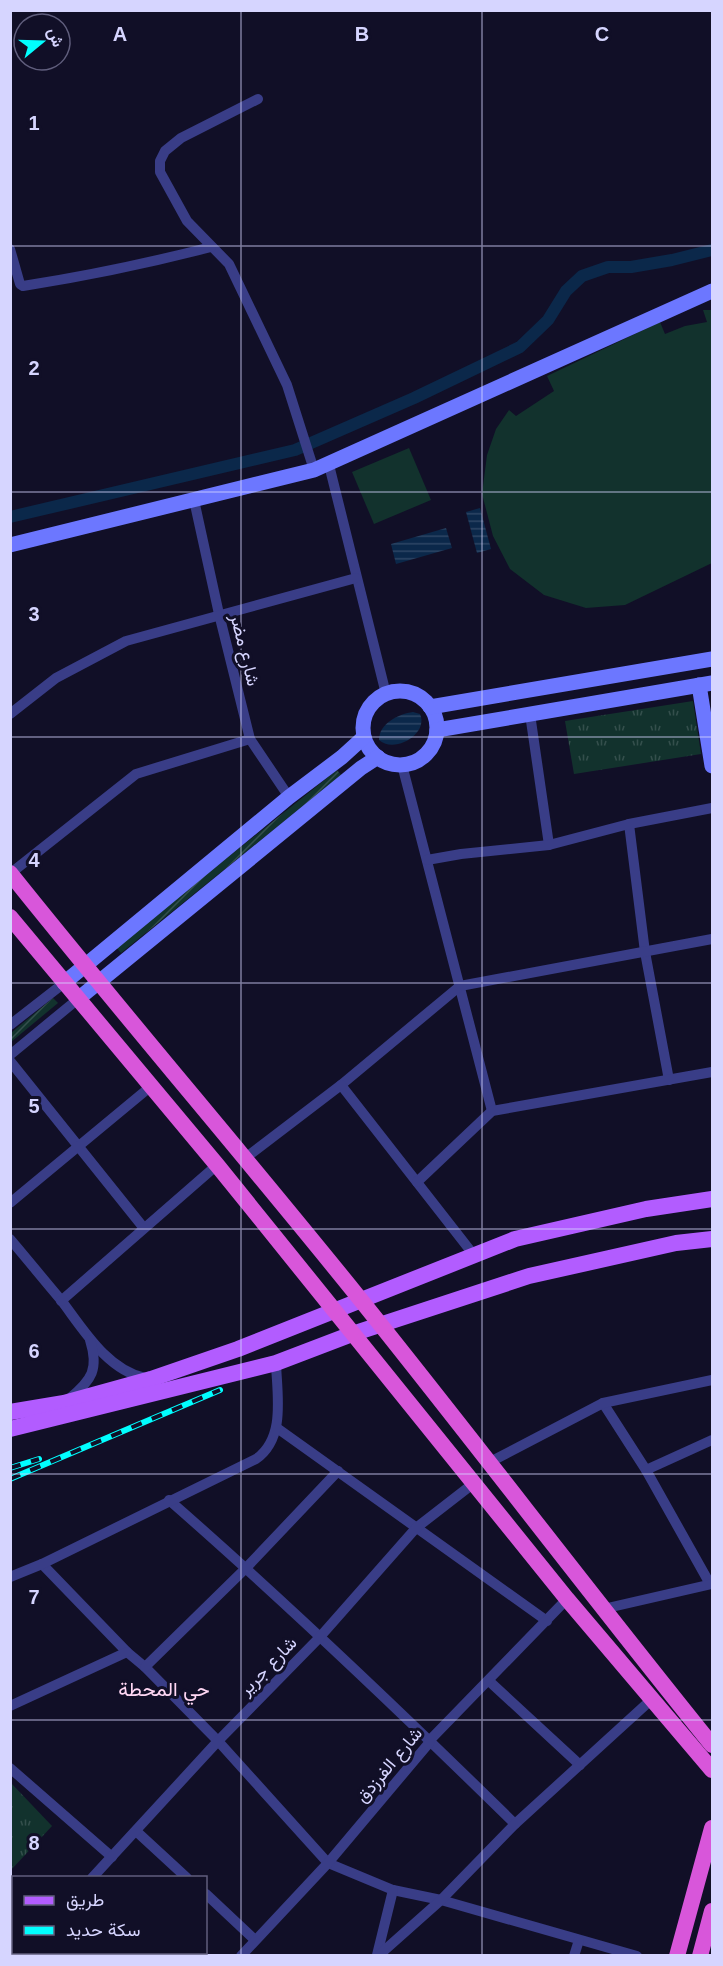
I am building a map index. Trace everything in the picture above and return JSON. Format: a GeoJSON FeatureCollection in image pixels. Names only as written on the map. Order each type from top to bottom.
{"type":"FeatureCollection","features":[{"type":"Feature","properties":{"kind":"highway"},"geometry":{"type":"LineString","coordinates":[[10,873],[84,966],[360,1299],[712,1745]]}},
{"type":"Feature","properties":{"kind":"highway"},"geometry":{"type":"LineString","coordinates":[[10,917],[217,1165],[567,1599],[712,1770]]}},
{"type":"Feature","properties":{"kind":"highway"},"geometry":{"type":"LineString","coordinates":[[676,1956],[712,1828]]}},
{"type":"Feature","properties":{"kind":"highway"},"geometry":{"type":"LineString","coordinates":[[700,1956],[712,1911]]}},
{"type":"Feature","properties":{"kind":"main road"},"geometry":{"type":"LineString","coordinates":[[10,545],[329,465],[712,291]]}},
{"type":"Feature","properties":{"kind":"main road"},"geometry":{"type":"LineString","coordinates":[[430,707],[712,659]]}},
{"type":"Feature","properties":{"kind":"main road"},"geometry":{"type":"LineString","coordinates":[[437,730],[706,684],[712,766]]}},
{"type":"Feature","properties":{"kind":"main road"},"geometry":{"type":"LineString","coordinates":[[398,691],[410,693],[421,698],[430,707],[437,730],[435,741],[422,758],[402,765],[394,765],[378,758],[369,748],[364,737],[365,716],[370,706],[386,694],[398,691]]}},
{"type":"Feature","properties":{"kind":"main road"},"geometry":{"type":"LineString","coordinates":[[64,983],[364,737]]}},
{"type":"Feature","properties":{"kind":"main road"},"geometry":{"type":"LineString","coordinates":[[78,999],[361,768],[378,758]]}},
{"type":"Feature","properties":{"kind":"main road"},"geometry":{"type":"LineString","coordinates":[[10,1412],[64,1403],[151,1379],[238,1348],[514,1239],[646,1209],[712,1199]]}},
{"type":"Feature","properties":{"kind":"main road"},"geometry":{"type":"LineString","coordinates":[[10,1429],[276,1363],[352,1334],[529,1276],[676,1244],[712,1239]]}},
{"type":"Feature","properties":{"kind":"street"},"geometry":{"type":"LineString","coordinates":[[258,99],[182,138],[165,151],[160,161],[160,172],[187,221],[230,264],[287,385],[314,470]]}},
{"type":"Feature","properties":{"kind":"street"},"geometry":{"type":"LineString","coordinates":[[10,249],[20,284],[23,286],[148,263],[211,247]]}},
{"type":"Feature","properties":{"kind":"street"},"geometry":{"type":"LineString","coordinates":[[329,465],[386,694]]}},
{"type":"Feature","properties":{"kind":"street","name":"شارع مضر"},"geometry":{"type":"LineString","coordinates":[[195,500],[219,614],[250,739],[289,797]]}},
{"type":"Feature","properties":{"kind":"street"},"geometry":{"type":"LineString","coordinates":[[10,714],[56,678],[126,641],[356,578]]}},
{"type":"Feature","properties":{"kind":"street"},"geometry":{"type":"LineString","coordinates":[[530,714],[549,845]]}},
{"type":"Feature","properties":{"kind":"street"},"geometry":{"type":"LineString","coordinates":[[10,873],[136,774],[250,739]]}},
{"type":"Feature","properties":{"kind":"street"},"geometry":{"type":"LineString","coordinates":[[402,765],[492,1111]]}},
{"type":"Feature","properties":{"kind":"street"},"geometry":{"type":"LineString","coordinates":[[427,860],[461,854],[549,845],[629,824],[712,808]]}},
{"type":"Feature","properties":{"kind":"street"},"geometry":{"type":"LineString","coordinates":[[629,824],[645,952],[669,1080]]}},
{"type":"Feature","properties":{"kind":"street"},"geometry":{"type":"LineString","coordinates":[[244,1159],[341,1085],[460,986],[712,939]]}},
{"type":"Feature","properties":{"kind":"street"},"geometry":{"type":"LineString","coordinates":[[10,1025],[64,983]]}},
{"type":"Feature","properties":{"kind":"street"},"geometry":{"type":"LineString","coordinates":[[10,1055],[78,999]]}},
{"type":"Feature","properties":{"kind":"street"},"geometry":{"type":"LineString","coordinates":[[10,1061],[143,1227]]}},
{"type":"Feature","properties":{"kind":"street"},"geometry":{"type":"LineString","coordinates":[[417,1182],[492,1111],[712,1072]]}},
{"type":"Feature","properties":{"kind":"street"},"geometry":{"type":"LineString","coordinates":[[341,1085],[473,1254]]}},
{"type":"Feature","properties":{"kind":"street"},"geometry":{"type":"LineString","coordinates":[[10,1203],[150,1087]]}},
{"type":"Feature","properties":{"kind":"street"},"geometry":{"type":"LineString","coordinates":[[61,1301],[143,1227],[217,1165]]}},
{"type":"Feature","properties":{"kind":"street"},"geometry":{"type":"LineString","coordinates":[[10,1239],[89,1337],[118,1366],[132,1375],[151,1379]]}},
{"type":"Feature","properties":{"kind":"street"},"geometry":{"type":"LineString","coordinates":[[64,1403],[87,1385],[94,1369],[94,1354],[89,1337]]}},
{"type":"Feature","properties":{"kind":"street"},"geometry":{"type":"LineString","coordinates":[[10,1577],[42,1564],[266,1452],[277,1428],[276,1363]]}},
{"type":"Feature","properties":{"kind":"street"},"geometry":{"type":"LineString","coordinates":[[490,1462],[603,1403],[712,1380]]}},
{"type":"Feature","properties":{"kind":"street"},"geometry":{"type":"LineString","coordinates":[[603,1403],[646,1470],[711,1584],[603,1609]]}},
{"type":"Feature","properties":{"kind":"street"},"geometry":{"type":"LineString","coordinates":[[277,1428],[547,1621]]}},
{"type":"Feature","properties":{"kind":"street"},"geometry":{"type":"LineString","coordinates":[[646,1470],[712,1440]]}},
{"type":"Feature","properties":{"kind":"street"},"geometry":{"type":"LineString","coordinates":[[145,1667],[246,1568],[338,1472]]}},
{"type":"Feature","properties":{"kind":"street","name":"شارع جرير"},"geometry":{"type":"LineString","coordinates":[[94,1876],[218,1741],[319,1638],[416,1528],[474,1483]]}},
{"type":"Feature","properties":{"kind":"street"},"geometry":{"type":"LineString","coordinates":[[169,1500],[246,1568],[515,1824]]}},
{"type":"Feature","properties":{"kind":"street"},"geometry":{"type":"LineString","coordinates":[[42,1564],[218,1741],[328,1863],[393,1890],[441,1900],[637,1956]]}},
{"type":"Feature","properties":{"kind":"street","name":"شارع الفرزدق"},"geometry":{"type":"LineString","coordinates":[[241,1956],[254,1939],[328,1863],[429,1742],[567,1599]]}},
{"type":"Feature","properties":{"kind":"street"},"geometry":{"type":"LineString","coordinates":[[10,1706],[127,1652]]}},
{"type":"Feature","properties":{"kind":"street"},"geometry":{"type":"LineString","coordinates":[[489,1681],[580,1765]]}},
{"type":"Feature","properties":{"kind":"street"},"geometry":{"type":"LineString","coordinates":[[377,1956],[441,1900],[515,1824],[652,1699]]}},
{"type":"Feature","properties":{"kind":"street"},"geometry":{"type":"LineString","coordinates":[[10,1768],[112,1857]]}},
{"type":"Feature","properties":{"kind":"street"},"geometry":{"type":"LineString","coordinates":[[136,1830],[185,1876]]}},
{"type":"Feature","properties":{"kind":"street"},"geometry":{"type":"LineString","coordinates":[[377,1956],[393,1890]]}},
{"type":"Feature","properties":{"kind":"street"},"geometry":{"type":"LineString","coordinates":[[207,1895],[254,1939]]}},
{"type":"Feature","properties":{"kind":"street"},"geometry":{"type":"LineString","coordinates":[[573,1956],[579,1941]]}},
{"type":"Feature","properties":{"kind":"green space"},"geometry":{"type":"Polygon","coordinates":[[[703,310],[712,310],[712,563],[625,605],[586,608],[544,595],[510,569],[493,536],[482,494],[487,455],[496,429],[509,410],[516,416],[554,391],[547,376],[660,322],[665,334],[685,326],[707,322],[703,310]]]}},
{"type":"Feature","properties":{"kind":"green space"},"geometry":{"type":"Polygon","coordinates":[[[409,448],[431,500],[374,524],[352,472],[409,448]]]}},
{"type":"Feature","properties":{"kind":"green space"},"geometry":{"type":"Polygon","coordinates":[[[693,701],[701,754],[574,774],[565,721],[693,701]]]}},
{"type":"Feature","properties":{"kind":"green space"},"geometry":{"type":"Polygon","coordinates":[[[337,770],[341,775],[121,953],[116,947],[337,770]]]}},
{"type":"Feature","properties":{"kind":"green space"},"geometry":{"type":"Polygon","coordinates":[[[53,998],[58,1003],[11,1042],[11,1033],[53,998]]]}},
{"type":"Feature","properties":{"kind":"green space"},"geometry":{"type":"Polygon","coordinates":[[[11,1783],[52,1826],[11,1870],[11,1783]]]}},
{"type":"Feature","properties":{"kind":"water"},"geometry":{"type":"Polygon","coordinates":[[[480,508],[491,549],[477,553],[466,512],[480,508]]]}},
{"type":"Feature","properties":{"kind":"water"},"geometry":{"type":"Polygon","coordinates":[[[446,528],[452,548],[396,564],[391,544],[446,528]]]}},
{"type":"Feature","properties":{"kind":"water"},"geometry":{"type":"Polygon","coordinates":[[[413,712],[420,714],[421,721],[420,728],[415,735],[393,745],[379,740],[386,724],[396,717],[413,712]]]}},
{"type":"Feature","properties":{"kind":"waterway"},"geometry":{"type":"LineString","coordinates":[[10,517],[295,450],[414,398],[520,347],[548,320],[566,291],[582,276],[608,267],[631,267],[712,250]]}},
{"type":"Feature","properties":{"kind":"railway"},"geometry":{"type":"LineString","coordinates":[[10,1479],[220,1390]]}},
{"type":"Feature","properties":{"kind":"railway"},"geometry":{"type":"LineString","coordinates":[[10,1468],[39,1459]]}},
{"type":"Feature","properties":{"kind":"district","name":"حي المحطة"},"geometry":{"type":"Point","coordinates":[164,1689]}}]}
